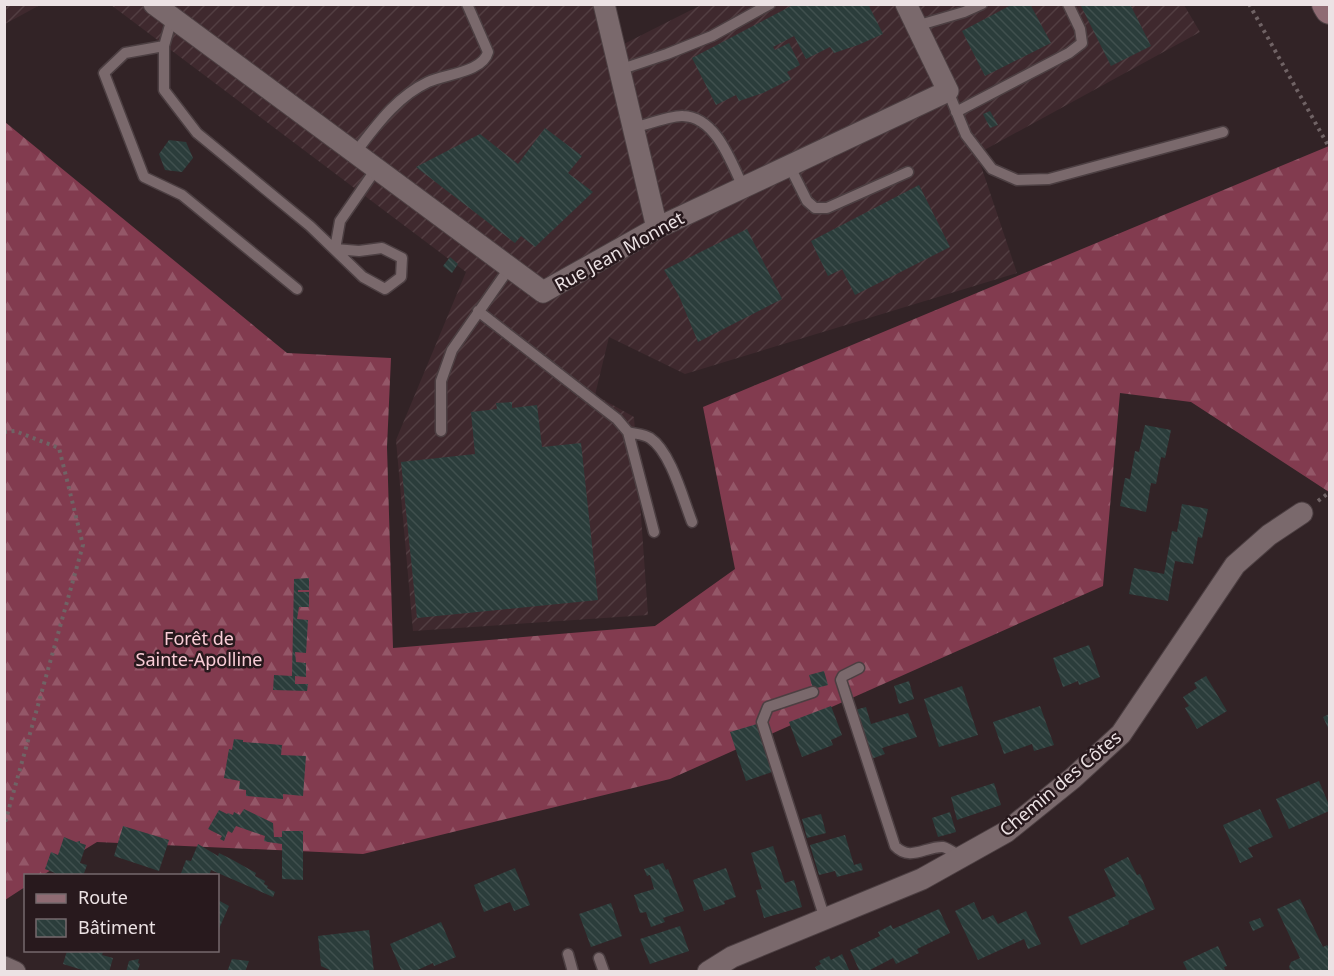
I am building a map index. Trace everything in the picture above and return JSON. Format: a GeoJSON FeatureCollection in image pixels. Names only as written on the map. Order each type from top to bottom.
{"type":"FeatureCollection","features":[{"type":"Feature","properties":{"kind":"main road"},"geometry":{"type":"LineString","coordinates":[[1327,4],[1329,9]]}},
{"type":"Feature","properties":{"kind":"street","name":"Rue Jean Monnet"},"geometry":{"type":"LineString","coordinates":[[154,4],[543,292],[657,228],[948,91]]}},
{"type":"Feature","properties":{"kind":"street"},"geometry":{"type":"LineString","coordinates":[[604,4],[657,228]]}},
{"type":"Feature","properties":{"kind":"street"},"geometry":{"type":"LineString","coordinates":[[906,4],[948,91]]}},
{"type":"Feature","properties":{"kind":"street","name":"Chemin des Côtes"},"geometry":{"type":"LineString","coordinates":[[708,972],[732,957],[922,879],[1006,832],[1073,778],[1121,734],[1235,565],[1269,535],[1302,513]]}},
{"type":"Feature","properties":{"kind":"street"},"geometry":{"type":"LineString","coordinates":[[4,967],[15,972]]}},
{"type":"Feature","properties":{"kind":"lane"},"geometry":{"type":"LineString","coordinates":[[355,153],[389,109],[427,82],[479,65],[487,58],[488,52],[467,4]]}},
{"type":"Feature","properties":{"kind":"lane"},"geometry":{"type":"LineString","coordinates":[[619,70],[711,36],[770,4]]}},
{"type":"Feature","properties":{"kind":"lane"},"geometry":{"type":"LineString","coordinates":[[916,26],[962,8],[982,4]]}},
{"type":"Feature","properties":{"kind":"lane"},"geometry":{"type":"LineString","coordinates":[[956,112],[1069,53],[1082,43],[1080,30],[1068,4]]}},
{"type":"Feature","properties":{"kind":"lane"},"geometry":{"type":"LineString","coordinates":[[172,18],[164,46],[164,90],[197,133],[310,226],[363,277],[385,289],[401,277],[402,258],[382,248],[359,251],[334,249]]}},
{"type":"Feature","properties":{"kind":"lane"},"geometry":{"type":"LineString","coordinates":[[164,46],[125,53],[104,73],[144,177],[182,195],[297,289]]}},
{"type":"Feature","properties":{"kind":"lane"},"geometry":{"type":"LineString","coordinates":[[948,91],[966,135],[992,170],[1017,180],[1049,179],[1223,132]]}},
{"type":"Feature","properties":{"kind":"lane"},"geometry":{"type":"LineString","coordinates":[[633,128],[682,116],[701,121],[721,141],[743,187]]}},
{"type":"Feature","properties":{"kind":"lane"},"geometry":{"type":"LineString","coordinates":[[789,165],[807,201],[815,208],[827,208],[908,172]]}},
{"type":"Feature","properties":{"kind":"lane"},"geometry":{"type":"LineString","coordinates":[[334,249],[340,221],[376,169]]}},
{"type":"Feature","properties":{"kind":"lane"},"geometry":{"type":"LineString","coordinates":[[441,431],[441,381],[452,350],[510,267]]}},
{"type":"Feature","properties":{"kind":"lane"},"geometry":{"type":"LineString","coordinates":[[478,311],[617,419],[628,432],[654,532]]}},
{"type":"Feature","properties":{"kind":"lane"},"geometry":{"type":"LineString","coordinates":[[628,432],[649,437],[660,447],[692,522]]}},
{"type":"Feature","properties":{"kind":"lane"},"geometry":{"type":"LineString","coordinates":[[860,668],[843,676],[841,680],[895,846],[900,852],[907,854],[943,847],[961,857]]}},
{"type":"Feature","properties":{"kind":"lane"},"geometry":{"type":"LineString","coordinates":[[813,692],[768,707],[762,722],[825,919]]}},
{"type":"Feature","properties":{"kind":"lane"},"geometry":{"type":"LineString","coordinates":[[568,954],[573,972]]}},
{"type":"Feature","properties":{"kind":"lane"},"geometry":{"type":"LineString","coordinates":[[599,958],[604,972]]}},
{"type":"Feature","properties":{"kind":"path"},"geometry":{"type":"LineString","coordinates":[[1249,4],[1329,149]]}},
{"type":"Feature","properties":{"kind":"path"},"geometry":{"type":"LineString","coordinates":[[4,432],[15,431],[59,448],[83,545],[4,826]]}},
{"type":"Feature","properties":{"kind":"shaded area"},"geometry":{"type":"Polygon","coordinates":[[[5,4],[40,4],[40,5],[5,24],[5,4]]]}},
{"type":"Feature","properties":{"kind":"shaded area"},"geometry":{"type":"Polygon","coordinates":[[[703,4],[1184,5],[1200,32],[977,154],[1017,273],[685,374],[609,337],[595,395],[634,417],[648,615],[413,631],[396,440],[466,272],[111,5],[604,5],[614,49],[703,4]]]}},
{"type":"Feature","properties":{"kind":"green space","name":"Forêt de Sainte-Apolline"},"geometry":{"type":"Polygon","coordinates":[[[5,122],[287,353],[391,358],[387,447],[393,648],[655,626],[735,569],[703,407],[1329,146],[1329,492],[1191,402],[1120,393],[1103,586],[670,779],[363,854],[97,842],[45,874],[24,874],[24,888],[5,900],[5,122]]]}},
{"type":"Feature","properties":{"kind":"building"},"geometry":{"type":"Polygon","coordinates":[[[795,4],[868,4],[883,34],[834,53],[830,47],[806,59],[794,36],[773,47],[775,50],[789,43],[800,65],[787,72],[791,79],[763,93],[739,101],[736,95],[716,105],[692,58],[795,4]]]}},
{"type":"Feature","properties":{"kind":"building"},"geometry":{"type":"Polygon","coordinates":[[[1013,4],[1030,4],[1051,43],[985,76],[962,31],[1013,4]]]}},
{"type":"Feature","properties":{"kind":"building"},"geometry":{"type":"Polygon","coordinates":[[[1080,4],[1130,4],[1151,46],[1111,66],[1080,4]]]}},
{"type":"Feature","properties":{"kind":"building"},"geometry":{"type":"Polygon","coordinates":[[[990,111],[998,125],[990,128],[983,114],[990,111]]]}},
{"type":"Feature","properties":{"kind":"building"},"geometry":{"type":"Polygon","coordinates":[[[545,128],[582,156],[568,173],[593,192],[535,247],[521,236],[515,243],[416,167],[480,134],[518,164],[545,128]]]}},
{"type":"Feature","properties":{"kind":"building"},"geometry":{"type":"Polygon","coordinates":[[[169,140],[186,142],[193,158],[182,172],[165,170],[159,154],[169,140]]]}},
{"type":"Feature","properties":{"kind":"building"},"geometry":{"type":"Polygon","coordinates":[[[919,185],[950,247],[855,295],[842,269],[828,276],[811,241],[919,185]]]}},
{"type":"Feature","properties":{"kind":"building"},"geometry":{"type":"Polygon","coordinates":[[[747,229],[782,299],[698,342],[679,296],[664,270],[747,229]]]}},
{"type":"Feature","properties":{"kind":"building"},"geometry":{"type":"Polygon","coordinates":[[[450,257],[458,264],[452,273],[443,266],[450,257]]]}},
{"type":"Feature","properties":{"kind":"building"},"geometry":{"type":"Polygon","coordinates":[[[512,402],[512,408],[537,405],[542,447],[581,443],[598,600],[417,618],[401,462],[475,454],[471,412],[497,409],[496,403],[512,402]]]}},
{"type":"Feature","properties":{"kind":"building"},"geometry":{"type":"Polygon","coordinates":[[[1145,425],[1171,430],[1165,458],[1161,457],[1156,484],[1151,483],[1146,512],[1120,506],[1125,478],[1130,479],[1135,451],[1139,452],[1145,425]]]}},
{"type":"Feature","properties":{"kind":"building"},"geometry":{"type":"Polygon","coordinates":[[[1182,504],[1208,509],[1202,538],[1198,537],[1193,564],[1175,561],[1168,601],[1129,594],[1134,568],[1164,574],[1172,531],[1177,532],[1182,504]]]}},
{"type":"Feature","properties":{"kind":"building"},"geometry":{"type":"Polygon","coordinates":[[[309,578],[309,590],[298,590],[298,592],[309,592],[309,607],[299,607],[297,619],[308,620],[306,653],[295,652],[296,662],[306,663],[306,677],[295,676],[295,684],[308,684],[307,691],[273,690],[274,675],[292,676],[294,579],[309,578]]]}},
{"type":"Feature","properties":{"kind":"building"},"geometry":{"type":"Polygon","coordinates":[[[1089,645],[1100,677],[1079,685],[1078,681],[1063,687],[1053,658],[1089,645]]]}},
{"type":"Feature","properties":{"kind":"building"},"geometry":{"type":"Polygon","coordinates":[[[824,671],[828,685],[813,689],[809,675],[824,671]]]}},
{"type":"Feature","properties":{"kind":"building"},"geometry":{"type":"Polygon","coordinates":[[[1206,676],[1227,711],[1197,729],[1185,708],[1189,706],[1183,697],[1197,688],[1194,683],[1206,676]]]}},
{"type":"Feature","properties":{"kind":"building"},"geometry":{"type":"Polygon","coordinates":[[[909,681],[914,699],[899,704],[894,686],[909,681]]]}},
{"type":"Feature","properties":{"kind":"building"},"geometry":{"type":"Polygon","coordinates":[[[962,686],[978,735],[939,747],[924,699],[962,686]]]}},
{"type":"Feature","properties":{"kind":"building"},"geometry":{"type":"Polygon","coordinates":[[[831,706],[842,735],[831,740],[833,745],[802,757],[789,722],[831,706]]]}},
{"type":"Feature","properties":{"kind":"building"},"geometry":{"type":"Polygon","coordinates":[[[1040,706],[1054,745],[1034,751],[1032,744],[1004,754],[993,722],[1040,706]]]}},
{"type":"Feature","properties":{"kind":"building"},"geometry":{"type":"Polygon","coordinates":[[[866,707],[871,724],[908,713],[917,737],[882,748],[885,754],[871,759],[855,710],[866,707]]]}},
{"type":"Feature","properties":{"kind":"building"},"geometry":{"type":"Polygon","coordinates":[[[1329,714],[1329,730],[1323,717],[1329,714]]]}},
{"type":"Feature","properties":{"kind":"building"},"geometry":{"type":"Polygon","coordinates":[[[757,724],[772,772],[746,781],[730,732],[757,724]]]}},
{"type":"Feature","properties":{"kind":"building"},"geometry":{"type":"Polygon","coordinates":[[[234,739],[243,740],[243,742],[282,745],[281,755],[306,756],[303,796],[283,794],[283,799],[246,796],[246,790],[239,789],[240,781],[224,778],[229,749],[232,750],[234,739]]]}},
{"type":"Feature","properties":{"kind":"building"},"geometry":{"type":"Polygon","coordinates":[[[1319,781],[1329,805],[1329,811],[1289,829],[1276,799],[1319,781]]]}},
{"type":"Feature","properties":{"kind":"building"},"geometry":{"type":"Polygon","coordinates":[[[994,783],[1001,805],[957,820],[951,797],[994,783]]]}},
{"type":"Feature","properties":{"kind":"building"},"geometry":{"type":"Polygon","coordinates":[[[244,809],[273,823],[274,837],[282,837],[282,831],[303,831],[303,880],[282,879],[282,844],[264,841],[265,836],[236,826],[232,833],[228,831],[224,841],[220,839],[222,836],[208,829],[219,810],[227,814],[233,815],[234,812],[240,815],[244,809]]]}},
{"type":"Feature","properties":{"kind":"building"},"geometry":{"type":"Polygon","coordinates":[[[1260,809],[1273,837],[1248,848],[1253,857],[1240,863],[1223,825],[1260,809]]]}},
{"type":"Feature","properties":{"kind":"building"},"geometry":{"type":"Polygon","coordinates":[[[950,812],[956,832],[938,837],[932,818],[950,812]]]}},
{"type":"Feature","properties":{"kind":"building"},"geometry":{"type":"Polygon","coordinates":[[[821,814],[826,833],[807,838],[802,819],[821,814]]]}},
{"type":"Feature","properties":{"kind":"building"},"geometry":{"type":"Polygon","coordinates":[[[123,826],[169,840],[159,871],[114,856],[123,826]]]}},
{"type":"Feature","properties":{"kind":"building"},"geometry":{"type":"Polygon","coordinates":[[[845,835],[854,865],[861,863],[863,870],[837,877],[835,871],[819,875],[810,845],[845,835]]]}},
{"type":"Feature","properties":{"kind":"building"},"geometry":{"type":"Polygon","coordinates":[[[64,837],[86,845],[80,863],[87,865],[84,874],[55,874],[45,869],[51,852],[58,855],[64,837]]]}},
{"type":"Feature","properties":{"kind":"building"},"geometry":{"type":"Polygon","coordinates":[[[198,844],[218,856],[219,853],[256,873],[255,876],[265,881],[267,888],[275,892],[273,897],[211,870],[210,874],[181,874],[186,860],[191,861],[198,844]]]}},
{"type":"Feature","properties":{"kind":"building"},"geometry":{"type":"Polygon","coordinates":[[[773,846],[785,883],[794,880],[802,907],[764,918],[756,890],[762,889],[751,853],[773,846]]]}},
{"type":"Feature","properties":{"kind":"building"},"geometry":{"type":"Polygon","coordinates":[[[1128,857],[1137,875],[1140,874],[1155,909],[1128,921],[1129,924],[1081,945],[1068,917],[1116,896],[1104,869],[1128,857]]]}},
{"type":"Feature","properties":{"kind":"building"},"geometry":{"type":"Polygon","coordinates":[[[663,863],[666,870],[668,869],[684,911],[663,918],[665,922],[651,927],[646,912],[640,913],[634,895],[654,889],[650,875],[647,876],[644,869],[663,863]]]}},
{"type":"Feature","properties":{"kind":"building"},"geometry":{"type":"Polygon","coordinates":[[[515,868],[530,905],[514,911],[510,902],[484,912],[474,885],[515,868]]]}},
{"type":"Feature","properties":{"kind":"building"},"geometry":{"type":"Polygon","coordinates":[[[726,868],[736,897],[724,901],[725,904],[704,911],[693,880],[726,868]]]}},
{"type":"Feature","properties":{"kind":"building"},"geometry":{"type":"Polygon","coordinates":[[[1300,899],[1323,947],[1327,945],[1329,948],[1329,972],[1291,972],[1289,967],[1291,962],[1300,958],[1277,909],[1300,899]]]}},
{"type":"Feature","properties":{"kind":"building"},"geometry":{"type":"Polygon","coordinates":[[[219,901],[229,906],[219,929],[219,901]]]}},
{"type":"Feature","properties":{"kind":"building"},"geometry":{"type":"Polygon","coordinates":[[[974,902],[982,920],[993,915],[998,924],[1026,911],[1041,944],[1028,949],[1024,939],[978,960],[955,911],[974,902]]]}},
{"type":"Feature","properties":{"kind":"building"},"geometry":{"type":"Polygon","coordinates":[[[611,903],[622,936],[591,947],[579,914],[611,903]]]}},
{"type":"Feature","properties":{"kind":"building"},"geometry":{"type":"Polygon","coordinates":[[[939,909],[950,933],[917,949],[919,953],[896,964],[893,958],[866,972],[860,972],[850,950],[880,936],[878,932],[891,925],[893,929],[939,909]]]}},
{"type":"Feature","properties":{"kind":"building"},"geometry":{"type":"Polygon","coordinates":[[[1260,918],[1264,926],[1253,931],[1249,922],[1260,918]]]}},
{"type":"Feature","properties":{"kind":"building"},"geometry":{"type":"Polygon","coordinates":[[[441,922],[456,957],[434,966],[433,963],[413,972],[402,972],[390,944],[441,922]]]}},
{"type":"Feature","properties":{"kind":"building"},"geometry":{"type":"Polygon","coordinates":[[[680,926],[689,951],[650,964],[640,939],[680,926]]]}},
{"type":"Feature","properties":{"kind":"building"},"geometry":{"type":"Polygon","coordinates":[[[369,930],[374,972],[334,972],[321,966],[318,936],[369,930]]]}},
{"type":"Feature","properties":{"kind":"building"},"geometry":{"type":"Polygon","coordinates":[[[1218,946],[1227,966],[1224,967],[1226,972],[1188,972],[1183,962],[1218,946]]]}},
{"type":"Feature","properties":{"kind":"building"},"geometry":{"type":"Polygon","coordinates":[[[67,952],[103,952],[102,955],[113,958],[109,972],[89,972],[63,964],[67,952]]]}},
{"type":"Feature","properties":{"kind":"building"},"geometry":{"type":"Polygon","coordinates":[[[842,954],[850,972],[818,972],[815,967],[821,964],[819,961],[829,956],[831,960],[842,954]]]}},
{"type":"Feature","properties":{"kind":"building"},"geometry":{"type":"Polygon","coordinates":[[[139,959],[137,972],[126,972],[129,961],[139,959]]]}},
{"type":"Feature","properties":{"kind":"building"},"geometry":{"type":"Polygon","coordinates":[[[232,959],[249,961],[245,972],[227,972],[232,959]]]}}]}
